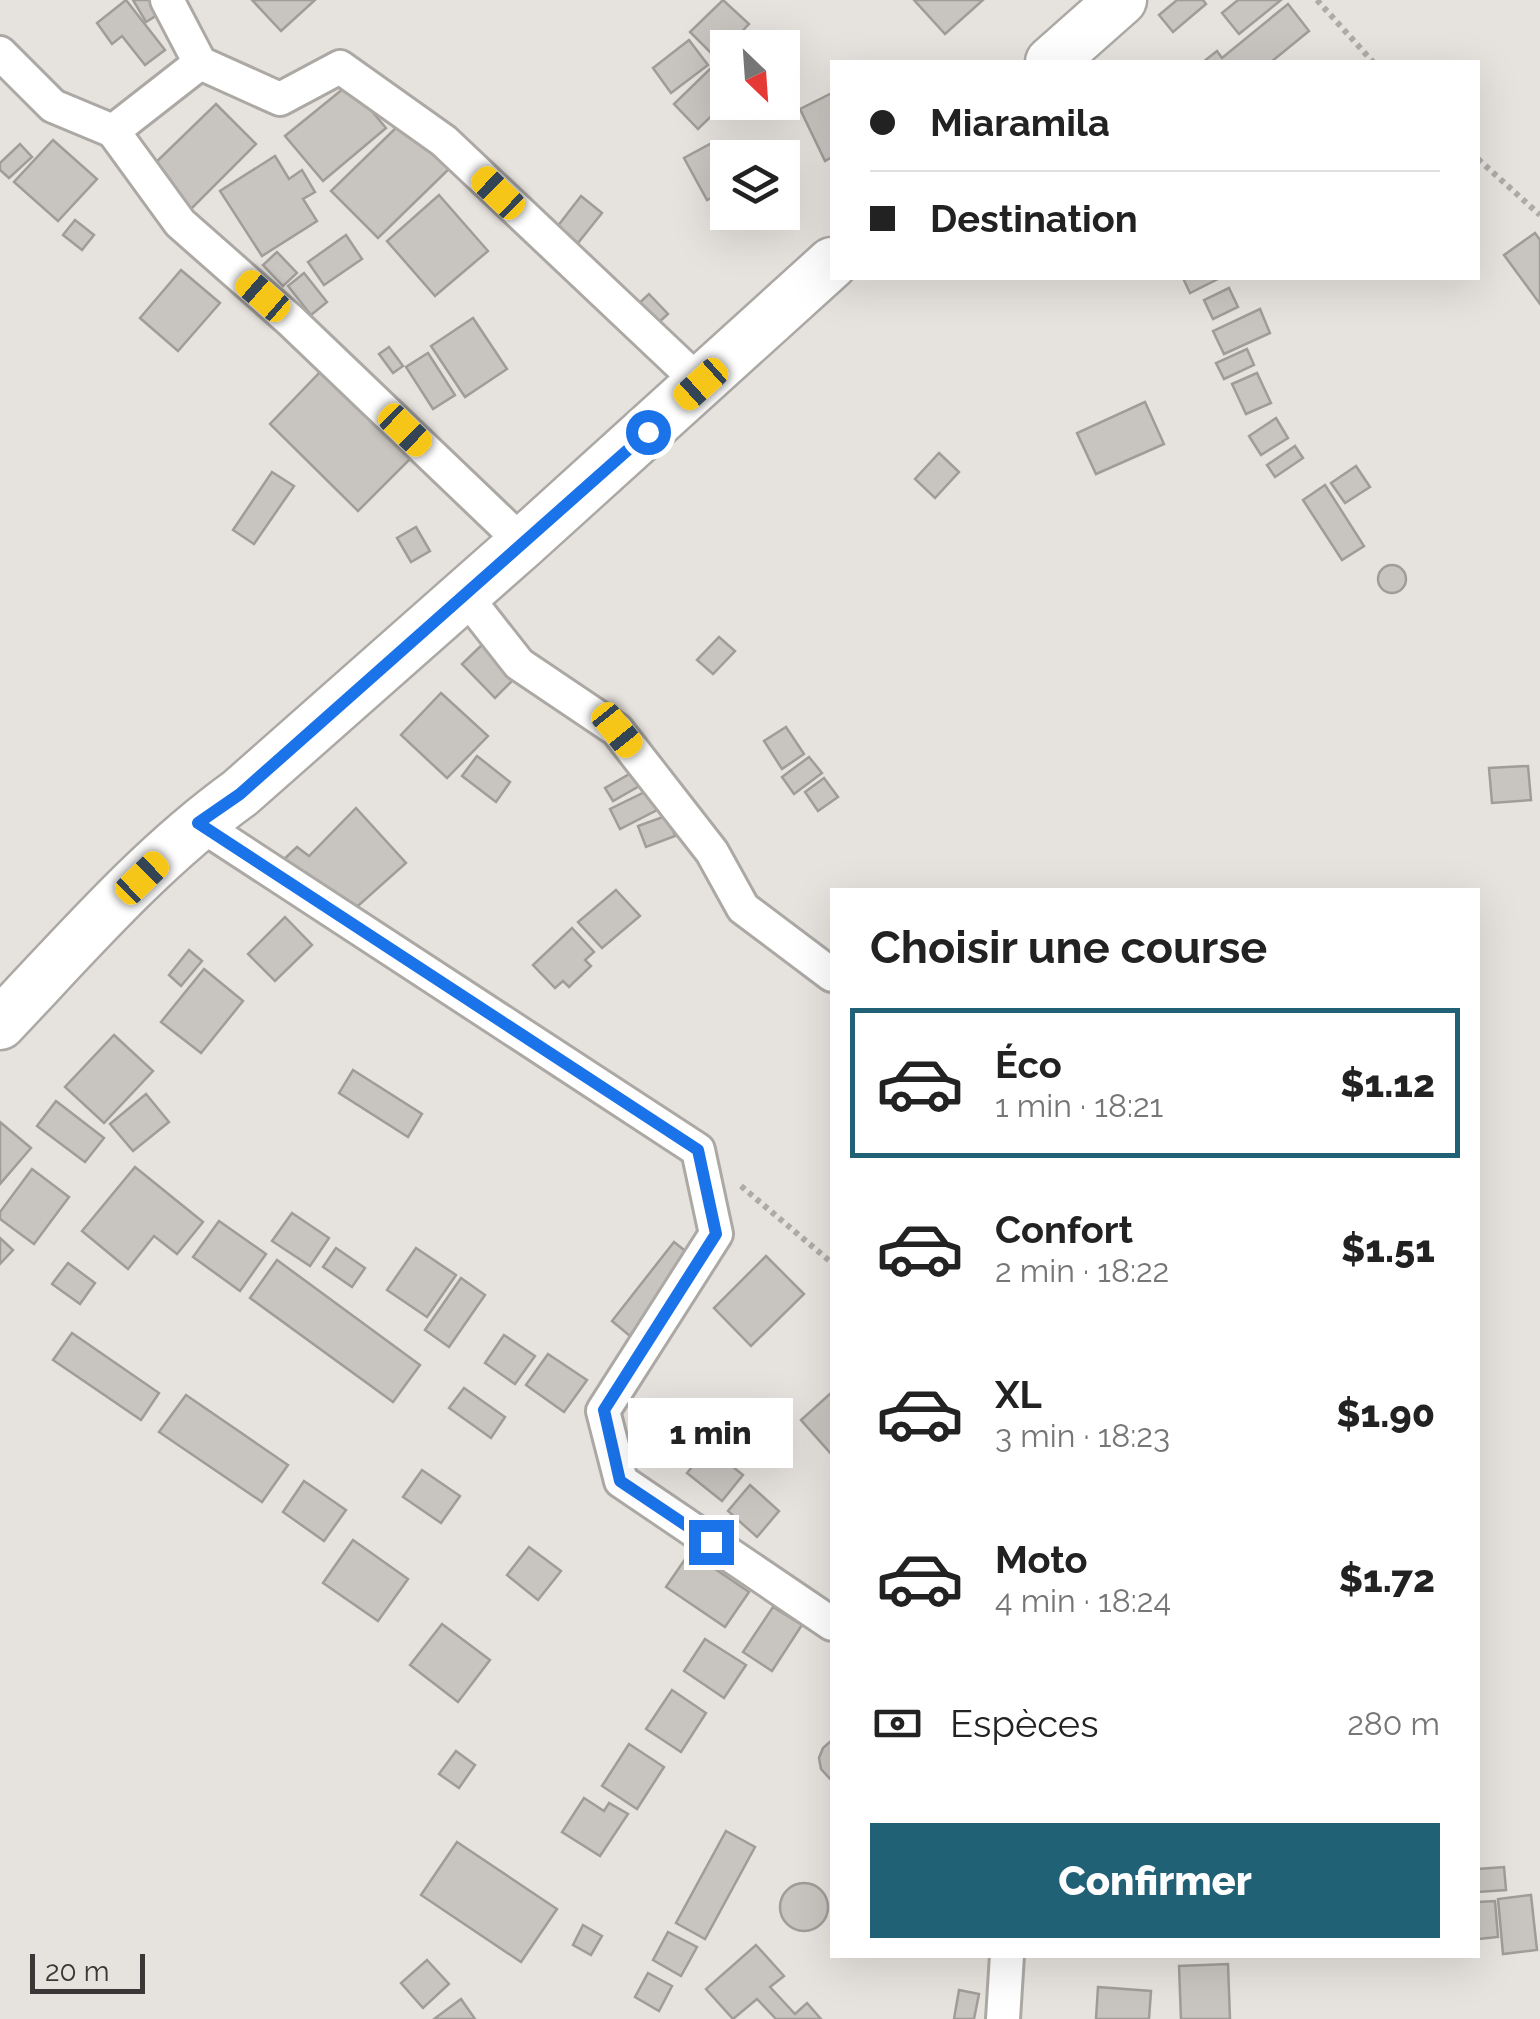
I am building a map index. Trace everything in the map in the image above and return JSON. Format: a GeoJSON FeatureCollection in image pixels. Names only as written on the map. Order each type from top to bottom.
{"type":"FeatureCollection","features":[{"type":"Feature","properties":{"kind":"main road"},"geometry":{"type":"LineString","coordinates":[[1053,60],[1121,0]]}},
{"type":"Feature","properties":{"kind":"main road"},"geometry":{"type":"LineString","coordinates":[[0,1024],[113,905],[198,823],[240,794],[524,544],[830,266]]}},
{"type":"Feature","properties":{"kind":"street"},"geometry":{"type":"LineString","coordinates":[[167,0],[200,64],[280,99],[340,67],[444,141],[701,384]]}},
{"type":"Feature","properties":{"kind":"street"},"geometry":{"type":"LineString","coordinates":[[0,53],[53,106],[114,131],[180,223],[290,320],[524,544]]}},
{"type":"Feature","properties":{"kind":"street"},"geometry":{"type":"LineString","coordinates":[[114,131],[200,64]]}},
{"type":"Feature","properties":{"kind":"street"},"geometry":{"type":"LineString","coordinates":[[464,594],[520,664],[617,730],[712,852],[742,908],[830,974]]}},
{"type":"Feature","properties":{"kind":"street"},"geometry":{"type":"LineString","coordinates":[[198,823],[698,1150],[716,1234],[604,1410],[620,1481],[830,1623]]}},
{"type":"Feature","properties":{"kind":"street"},"geometry":{"type":"LineString","coordinates":[[1003,2019],[1008,1958]]}},
{"type":"Feature","properties":{"kind":"path"},"geometry":{"type":"LineString","coordinates":[[1317,0],[1371,60]]}},
{"type":"Feature","properties":{"kind":"path"},"geometry":{"type":"LineString","coordinates":[[1480,161],[1540,215]]}},
{"type":"Feature","properties":{"kind":"path"},"geometry":{"type":"LineString","coordinates":[[698,1150],[830,1261]]}},
{"type":"Feature","properties":{"kind":"building"},"geometry":{"type":"Polygon","coordinates":[[[126,0],[165,50],[145,65],[122,36],[112,44],[97,23],[126,0]]]}},
{"type":"Feature","properties":{"kind":"building"},"geometry":{"type":"Polygon","coordinates":[[[133,0],[155,0],[162,12],[146,22],[133,0]]]}},
{"type":"Feature","properties":{"kind":"building"},"geometry":{"type":"Polygon","coordinates":[[[252,0],[315,0],[281,31],[252,0]]]}},
{"type":"Feature","properties":{"kind":"building"},"geometry":{"type":"Polygon","coordinates":[[[723,0],[749,24],[743,30],[710,30],[710,52],[690,32],[723,0]]]}},
{"type":"Feature","properties":{"kind":"building"},"geometry":{"type":"Polygon","coordinates":[[[914,0],[983,0],[945,34],[914,0]]]}},
{"type":"Feature","properties":{"kind":"building"},"geometry":{"type":"Polygon","coordinates":[[[1177,0],[1203,0],[1206,4],[1173,32],[1159,15],[1177,0]]]}},
{"type":"Feature","properties":{"kind":"building"},"geometry":{"type":"Polygon","coordinates":[[[1238,0],[1281,0],[1239,34],[1222,13],[1238,0]]]}},
{"type":"Feature","properties":{"kind":"building"},"geometry":{"type":"Polygon","coordinates":[[[1288,4],[1309,31],[1273,60],[1206,60],[1217,51],[1222,58],[1288,4]]]}},
{"type":"Feature","properties":{"kind":"building"},"geometry":{"type":"Polygon","coordinates":[[[689,40],[708,65],[671,93],[653,68],[689,40]]]}},
{"type":"Feature","properties":{"kind":"building"},"geometry":{"type":"Polygon","coordinates":[[[710,69],[710,117],[698,129],[674,104],[710,69]]]}},
{"type":"Feature","properties":{"kind":"building"},"geometry":{"type":"Polygon","coordinates":[[[349,84],[386,128],[323,181],[285,136],[349,84]]]}},
{"type":"Feature","properties":{"kind":"building"},"geometry":{"type":"Polygon","coordinates":[[[830,94],[830,158],[825,161],[800,109],[830,94]]]}},
{"type":"Feature","properties":{"kind":"building"},"geometry":{"type":"Polygon","coordinates":[[[216,104],[256,144],[191,209],[150,168],[216,104]]]}},
{"type":"Feature","properties":{"kind":"building"},"geometry":{"type":"Polygon","coordinates":[[[403,121],[450,168],[378,238],[331,191],[403,121]]]}},
{"type":"Feature","properties":{"kind":"building"},"geometry":{"type":"Polygon","coordinates":[[[53,140],[97,179],[58,221],[14,182],[53,140]]]}},
{"type":"Feature","properties":{"kind":"building"},"geometry":{"type":"Polygon","coordinates":[[[20,144],[32,157],[9,178],[0,170],[0,163],[20,144]]]}},
{"type":"Feature","properties":{"kind":"building"},"geometry":{"type":"Polygon","coordinates":[[[710,144],[710,198],[707,200],[684,158],[710,144]]]}},
{"type":"Feature","properties":{"kind":"building"},"geometry":{"type":"Polygon","coordinates":[[[275,156],[289,179],[302,170],[315,192],[303,199],[317,221],[262,256],[220,191],[275,156]]]}},
{"type":"Feature","properties":{"kind":"building"},"geometry":{"type":"Polygon","coordinates":[[[439,195],[488,251],[435,296],[387,241],[439,195]]]}},
{"type":"Feature","properties":{"kind":"building"},"geometry":{"type":"Polygon","coordinates":[[[581,196],[602,213],[578,243],[557,227],[581,196]]]}},
{"type":"Feature","properties":{"kind":"building"},"geometry":{"type":"Polygon","coordinates":[[[75,220],[94,235],[82,250],[63,235],[75,220]]]}},
{"type":"Feature","properties":{"kind":"building"},"geometry":{"type":"Polygon","coordinates":[[[1535,233],[1540,240],[1540,304],[1504,255],[1535,233]]]}},
{"type":"Feature","properties":{"kind":"building"},"geometry":{"type":"Polygon","coordinates":[[[346,235],[362,259],[324,285],[308,262],[346,235]]]}},
{"type":"Feature","properties":{"kind":"building"},"geometry":{"type":"Polygon","coordinates":[[[277,252],[297,273],[283,286],[263,265],[277,252]]]}},
{"type":"Feature","properties":{"kind":"building"},"geometry":{"type":"Polygon","coordinates":[[[181,270],[220,303],[178,351],[140,318],[181,270]]]}},
{"type":"Feature","properties":{"kind":"building"},"geometry":{"type":"Polygon","coordinates":[[[304,273],[327,302],[311,315],[288,286],[304,273]]]}},
{"type":"Feature","properties":{"kind":"building"},"geometry":{"type":"Polygon","coordinates":[[[1184,280],[1216,280],[1190,293],[1184,280]]]}},
{"type":"Feature","properties":{"kind":"building"},"geometry":{"type":"Polygon","coordinates":[[[1229,288],[1238,307],[1213,319],[1204,300],[1229,288]]]}},
{"type":"Feature","properties":{"kind":"building"},"geometry":{"type":"Polygon","coordinates":[[[649,294],[668,314],[656,325],[637,305],[649,294]]]}},
{"type":"Feature","properties":{"kind":"building"},"geometry":{"type":"Polygon","coordinates":[[[1260,309],[1270,333],[1224,354],[1213,331],[1260,309]]]}},
{"type":"Feature","properties":{"kind":"building"},"geometry":{"type":"Polygon","coordinates":[[[473,318],[507,369],[465,397],[431,346],[473,318]]]}},
{"type":"Feature","properties":{"kind":"building"},"geometry":{"type":"Polygon","coordinates":[[[389,347],[403,366],[393,373],[379,354],[389,347]]]}},
{"type":"Feature","properties":{"kind":"building"},"geometry":{"type":"Polygon","coordinates":[[[1247,349],[1254,365],[1224,379],[1216,363],[1247,349]]]}},
{"type":"Feature","properties":{"kind":"building"},"geometry":{"type":"Polygon","coordinates":[[[428,353],[455,395],[433,409],[406,367],[428,353]]]}},
{"type":"Feature","properties":{"kind":"building"},"geometry":{"type":"Polygon","coordinates":[[[323,369],[412,457],[358,511],[270,424],[323,369]]]}},
{"type":"Feature","properties":{"kind":"building"},"geometry":{"type":"Polygon","coordinates":[[[1257,373],[1271,403],[1246,414],[1232,384],[1257,373]]]}},
{"type":"Feature","properties":{"kind":"building"},"geometry":{"type":"Polygon","coordinates":[[[1145,402],[1164,444],[1096,474],[1077,433],[1145,402]]]}},
{"type":"Feature","properties":{"kind":"building"},"geometry":{"type":"Polygon","coordinates":[[[1276,418],[1288,438],[1261,455],[1249,436],[1276,418]]]}},
{"type":"Feature","properties":{"kind":"building"},"geometry":{"type":"Polygon","coordinates":[[[1295,446],[1303,458],[1275,477],[1267,465],[1295,446]]]}},
{"type":"Feature","properties":{"kind":"building"},"geometry":{"type":"Polygon","coordinates":[[[939,453],[959,472],[935,498],[915,479],[939,453]]]}},
{"type":"Feature","properties":{"kind":"building"},"geometry":{"type":"Polygon","coordinates":[[[1356,466],[1370,487],[1345,503],[1331,483],[1356,466]]]}},
{"type":"Feature","properties":{"kind":"building"},"geometry":{"type":"Polygon","coordinates":[[[272,472],[294,486],[254,544],[233,530],[272,472]]]}},
{"type":"Feature","properties":{"kind":"building"},"geometry":{"type":"Polygon","coordinates":[[[1325,485],[1364,546],[1342,560],[1303,500],[1325,485]]]}},
{"type":"Feature","properties":{"kind":"building"},"geometry":{"type":"Polygon","coordinates":[[[416,527],[430,551],[411,562],[397,538],[416,527]]]}},
{"type":"Feature","properties":{"kind":"building"},"geometry":{"type":"Polygon","coordinates":[[[1392,565],[1402,569],[1406,579],[1402,589],[1392,593],[1382,589],[1378,579],[1382,569],[1392,565]]]}},
{"type":"Feature","properties":{"kind":"building"},"geometry":{"type":"Polygon","coordinates":[[[719,637],[735,651],[713,674],[697,660],[719,637]]]}},
{"type":"Feature","properties":{"kind":"building"},"geometry":{"type":"Polygon","coordinates":[[[487,640],[520,673],[495,698],[462,664],[487,640]]]}},
{"type":"Feature","properties":{"kind":"building"},"geometry":{"type":"Polygon","coordinates":[[[441,693],[488,736],[447,778],[401,735],[441,693]]]}},
{"type":"Feature","properties":{"kind":"building"},"geometry":{"type":"Polygon","coordinates":[[[786,727],[804,754],[782,769],[764,741],[786,727]]]}},
{"type":"Feature","properties":{"kind":"building"},"geometry":{"type":"Polygon","coordinates":[[[477,756],[510,782],[496,802],[462,776],[477,756]]]}},
{"type":"Feature","properties":{"kind":"building"},"geometry":{"type":"Polygon","coordinates":[[[809,757],[822,773],[794,794],[782,777],[809,757]]]}},
{"type":"Feature","properties":{"kind":"building"},"geometry":{"type":"Polygon","coordinates":[[[1528,766],[1531,800],[1492,803],[1489,768],[1528,766]]]}},
{"type":"Feature","properties":{"kind":"building"},"geometry":{"type":"Polygon","coordinates":[[[640,768],[648,781],[613,801],[605,788],[640,768]]]}},
{"type":"Feature","properties":{"kind":"building"},"geometry":{"type":"Polygon","coordinates":[[[824,778],[838,797],[818,811],[805,792],[824,778]]]}},
{"type":"Feature","properties":{"kind":"building"},"geometry":{"type":"Polygon","coordinates":[[[653,788],[663,807],[620,829],[610,809],[653,788]]]}},
{"type":"Feature","properties":{"kind":"building"},"geometry":{"type":"Polygon","coordinates":[[[356,808],[406,863],[349,914],[280,863],[297,847],[309,856],[356,808]]]}},
{"type":"Feature","properties":{"kind":"building"},"geometry":{"type":"Polygon","coordinates":[[[668,815],[675,836],[646,847],[638,826],[668,815]]]}},
{"type":"Feature","properties":{"kind":"building"},"geometry":{"type":"Polygon","coordinates":[[[616,890],[640,916],[602,948],[578,922],[616,890]]]}},
{"type":"Feature","properties":{"kind":"building"},"geometry":{"type":"Polygon","coordinates":[[[285,917],[312,945],[275,981],[248,954],[285,917]]]}},
{"type":"Feature","properties":{"kind":"building"},"geometry":{"type":"Polygon","coordinates":[[[572,928],[594,952],[585,960],[591,966],[569,987],[563,981],[555,988],[533,965],[572,928]]]}},
{"type":"Feature","properties":{"kind":"building"},"geometry":{"type":"Polygon","coordinates":[[[189,950],[202,961],[181,986],[169,975],[189,950]]]}},
{"type":"Feature","properties":{"kind":"building"},"geometry":{"type":"Polygon","coordinates":[[[204,969],[243,1001],[201,1053],[161,1022],[204,969]]]}},
{"type":"Feature","properties":{"kind":"building"},"geometry":{"type":"Polygon","coordinates":[[[114,1035],[153,1071],[104,1123],[65,1087],[114,1035]]]}},
{"type":"Feature","properties":{"kind":"building"},"geometry":{"type":"Polygon","coordinates":[[[353,1070],[422,1114],[408,1137],[339,1093],[353,1070]]]}},
{"type":"Feature","properties":{"kind":"building"},"geometry":{"type":"Polygon","coordinates":[[[146,1094],[169,1122],[133,1151],[110,1124],[146,1094]]]}},
{"type":"Feature","properties":{"kind":"building"},"geometry":{"type":"Polygon","coordinates":[[[56,1101],[104,1138],[85,1162],[37,1126],[56,1101]]]}},
{"type":"Feature","properties":{"kind":"building"},"geometry":{"type":"Polygon","coordinates":[[[0,1122],[31,1148],[0,1184],[0,1122]]]}},
{"type":"Feature","properties":{"kind":"building"},"geometry":{"type":"Polygon","coordinates":[[[135,1167],[203,1222],[177,1254],[154,1236],[128,1269],[82,1231],[135,1167]]]}},
{"type":"Feature","properties":{"kind":"building"},"geometry":{"type":"Polygon","coordinates":[[[32,1169],[69,1197],[34,1244],[0,1219],[0,1212],[32,1169]]]}},
{"type":"Feature","properties":{"kind":"building"},"geometry":{"type":"Polygon","coordinates":[[[292,1213],[329,1238],[310,1266],[272,1241],[292,1213]]]}},
{"type":"Feature","properties":{"kind":"building"},"geometry":{"type":"Polygon","coordinates":[[[219,1221],[266,1254],[240,1291],[193,1257],[219,1221]]]}},
{"type":"Feature","properties":{"kind":"building"},"geometry":{"type":"Polygon","coordinates":[[[0,1238],[13,1250],[0,1264],[0,1238]]]}},
{"type":"Feature","properties":{"kind":"building"},"geometry":{"type":"Polygon","coordinates":[[[674,1242],[693,1257],[630,1336],[612,1321],[674,1242]]]}},
{"type":"Feature","properties":{"kind":"building"},"geometry":{"type":"Polygon","coordinates":[[[336,1248],[365,1268],[352,1287],[323,1267],[336,1248]]]}},
{"type":"Feature","properties":{"kind":"building"},"geometry":{"type":"Polygon","coordinates":[[[416,1248],[456,1275],[427,1317],[387,1290],[416,1248]]]}},
{"type":"Feature","properties":{"kind":"building"},"geometry":{"type":"Polygon","coordinates":[[[766,1256],[804,1294],[751,1346],[714,1308],[766,1256]]]}},
{"type":"Feature","properties":{"kind":"building"},"geometry":{"type":"Polygon","coordinates":[[[277,1260],[420,1365],[393,1402],[250,1298],[277,1260]]]}},
{"type":"Feature","properties":{"kind":"building"},"geometry":{"type":"Polygon","coordinates":[[[68,1263],[95,1283],[80,1304],[52,1284],[68,1263]]]}},
{"type":"Feature","properties":{"kind":"building"},"geometry":{"type":"Polygon","coordinates":[[[461,1278],[485,1295],[449,1347],[425,1330],[461,1278]]]}},
{"type":"Feature","properties":{"kind":"building"},"geometry":{"type":"Polygon","coordinates":[[[72,1333],[159,1393],[141,1420],[53,1360],[72,1333]]]}},
{"type":"Feature","properties":{"kind":"building"},"geometry":{"type":"Polygon","coordinates":[[[504,1335],[535,1356],[515,1384],[485,1363],[504,1335]]]}},
{"type":"Feature","properties":{"kind":"building"},"geometry":{"type":"Polygon","coordinates":[[[548,1354],[587,1380],[564,1412],[526,1385],[548,1354]]]}},
{"type":"Feature","properties":{"kind":"building"},"geometry":{"type":"Polygon","coordinates":[[[464,1388],[505,1417],[491,1438],[449,1408],[464,1388]]]}},
{"type":"Feature","properties":{"kind":"building"},"geometry":{"type":"Polygon","coordinates":[[[830,1394],[830,1453],[801,1420],[830,1394]]]}},
{"type":"Feature","properties":{"kind":"building"},"geometry":{"type":"Polygon","coordinates":[[[186,1395],[288,1465],[262,1502],[159,1432],[186,1395]]]}},
{"type":"Feature","properties":{"kind":"building"},"geometry":{"type":"Polygon","coordinates":[[[690,1427],[705,1439],[684,1466],[669,1455],[690,1427]]]}},
{"type":"Feature","properties":{"kind":"building"},"geometry":{"type":"Polygon","coordinates":[[[708,1447],[743,1475],[722,1501],[687,1473],[708,1447]]]}},
{"type":"Feature","properties":{"kind":"building"},"geometry":{"type":"Polygon","coordinates":[[[422,1470],[460,1496],[441,1523],[403,1497],[422,1470]]]}},
{"type":"Feature","properties":{"kind":"building"},"geometry":{"type":"Polygon","coordinates":[[[304,1481],[346,1510],[324,1541],[283,1512],[304,1481]]]}},
{"type":"Feature","properties":{"kind":"building"},"geometry":{"type":"Polygon","coordinates":[[[750,1485],[779,1511],[757,1537],[728,1511],[750,1485]]]}},
{"type":"Feature","properties":{"kind":"building"},"geometry":{"type":"Polygon","coordinates":[[[353,1540],[408,1579],[378,1621],[323,1583],[353,1540]]]}},
{"type":"Feature","properties":{"kind":"building"},"geometry":{"type":"Polygon","coordinates":[[[529,1547],[561,1571],[538,1600],[507,1575],[529,1547]]]}},
{"type":"Feature","properties":{"kind":"building"},"geometry":{"type":"Polygon","coordinates":[[[690,1552],[749,1592],[725,1627],[666,1587],[690,1552]]]}},
{"type":"Feature","properties":{"kind":"building"},"geometry":{"type":"Polygon","coordinates":[[[773,1607],[802,1625],[772,1671],[743,1652],[773,1607]]]}},
{"type":"Feature","properties":{"kind":"building"},"geometry":{"type":"Polygon","coordinates":[[[442,1624],[490,1660],[458,1702],[410,1665],[442,1624]]]}},
{"type":"Feature","properties":{"kind":"building"},"geometry":{"type":"Polygon","coordinates":[[[705,1639],[746,1665],[724,1698],[684,1671],[705,1639]]]}},
{"type":"Feature","properties":{"kind":"building"},"geometry":{"type":"Polygon","coordinates":[[[672,1690],[706,1713],[681,1752],[646,1729],[672,1690]]]}},
{"type":"Feature","properties":{"kind":"building"},"geometry":{"type":"Polygon","coordinates":[[[830,1742],[830,1779],[821,1769],[819,1758],[830,1742]]]}},
{"type":"Feature","properties":{"kind":"building"},"geometry":{"type":"Polygon","coordinates":[[[629,1744],[664,1767],[637,1809],[602,1786],[629,1744]]]}},
{"type":"Feature","properties":{"kind":"building"},"geometry":{"type":"Polygon","coordinates":[[[456,1751],[475,1765],[459,1788],[439,1774],[456,1751]]]}},
{"type":"Feature","properties":{"kind":"building"},"geometry":{"type":"Polygon","coordinates":[[[584,1798],[604,1811],[609,1803],[628,1814],[600,1856],[562,1832],[584,1798]]]}},
{"type":"Feature","properties":{"kind":"building"},"geometry":{"type":"Polygon","coordinates":[[[726,1831],[755,1847],[705,1939],[676,1923],[726,1831]]]}},
{"type":"Feature","properties":{"kind":"building"},"geometry":{"type":"Polygon","coordinates":[[[457,1842],[557,1909],[521,1962],[421,1895],[457,1842]]]}},
{"type":"Feature","properties":{"kind":"building"},"geometry":{"type":"Polygon","coordinates":[[[1504,1867],[1506,1890],[1480,1892],[1480,1869],[1504,1867]]]}},
{"type":"Feature","properties":{"kind":"building"},"geometry":{"type":"Polygon","coordinates":[[[804,1883],[821,1890],[828,1907],[821,1924],[804,1931],[787,1924],[780,1907],[787,1890],[804,1883]]]}},
{"type":"Feature","properties":{"kind":"building"},"geometry":{"type":"Polygon","coordinates":[[[1531,1895],[1537,1950],[1503,1954],[1498,1899],[1531,1895]]]}},
{"type":"Feature","properties":{"kind":"building"},"geometry":{"type":"Polygon","coordinates":[[[1495,1901],[1498,1937],[1480,1939],[1480,1902],[1495,1901]]]}},
{"type":"Feature","properties":{"kind":"building"},"geometry":{"type":"Polygon","coordinates":[[[583,1925],[602,1936],[591,1955],[573,1945],[583,1925]]]}},
{"type":"Feature","properties":{"kind":"building"},"geometry":{"type":"Polygon","coordinates":[[[668,1932],[697,1947],[681,1976],[653,1960],[668,1932]]]}},
{"type":"Feature","properties":{"kind":"building"},"geometry":{"type":"Polygon","coordinates":[[[756,1945],[784,1976],[770,1987],[795,2014],[807,2003],[821,2019],[776,2019],[757,1999],[733,2019],[706,1989],[756,1945]]]}},
{"type":"Feature","properties":{"kind":"building"},"geometry":{"type":"Polygon","coordinates":[[[427,1960],[449,1984],[423,2008],[401,1983],[427,1960]]]}},
{"type":"Feature","properties":{"kind":"building"},"geometry":{"type":"Polygon","coordinates":[[[1228,1964],[1230,2019],[1181,2019],[1179,1966],[1228,1964]]]}},
{"type":"Feature","properties":{"kind":"building"},"geometry":{"type":"Polygon","coordinates":[[[648,1973],[672,1986],[659,2011],[635,1997],[648,1973]]]}},
{"type":"Feature","properties":{"kind":"building"},"geometry":{"type":"Polygon","coordinates":[[[1098,1987],[1151,1991],[1149,2019],[1096,2019],[1098,1987]]]}},
{"type":"Feature","properties":{"kind":"building"},"geometry":{"type":"Polygon","coordinates":[[[959,1990],[979,1994],[974,2019],[954,2019],[959,1990]]]}},
{"type":"Feature","properties":{"kind":"building"},"geometry":{"type":"Polygon","coordinates":[[[461,1999],[475,2019],[434,2019],[461,1999]]]}},
{"type":"Feature","properties":{"kind":"route"},"geometry":{"type":"LineString","coordinates":[[648,432],[240,794],[198,823],[698,1150],[716,1234],[604,1410],[620,1481],[711,1542]]}}]}
